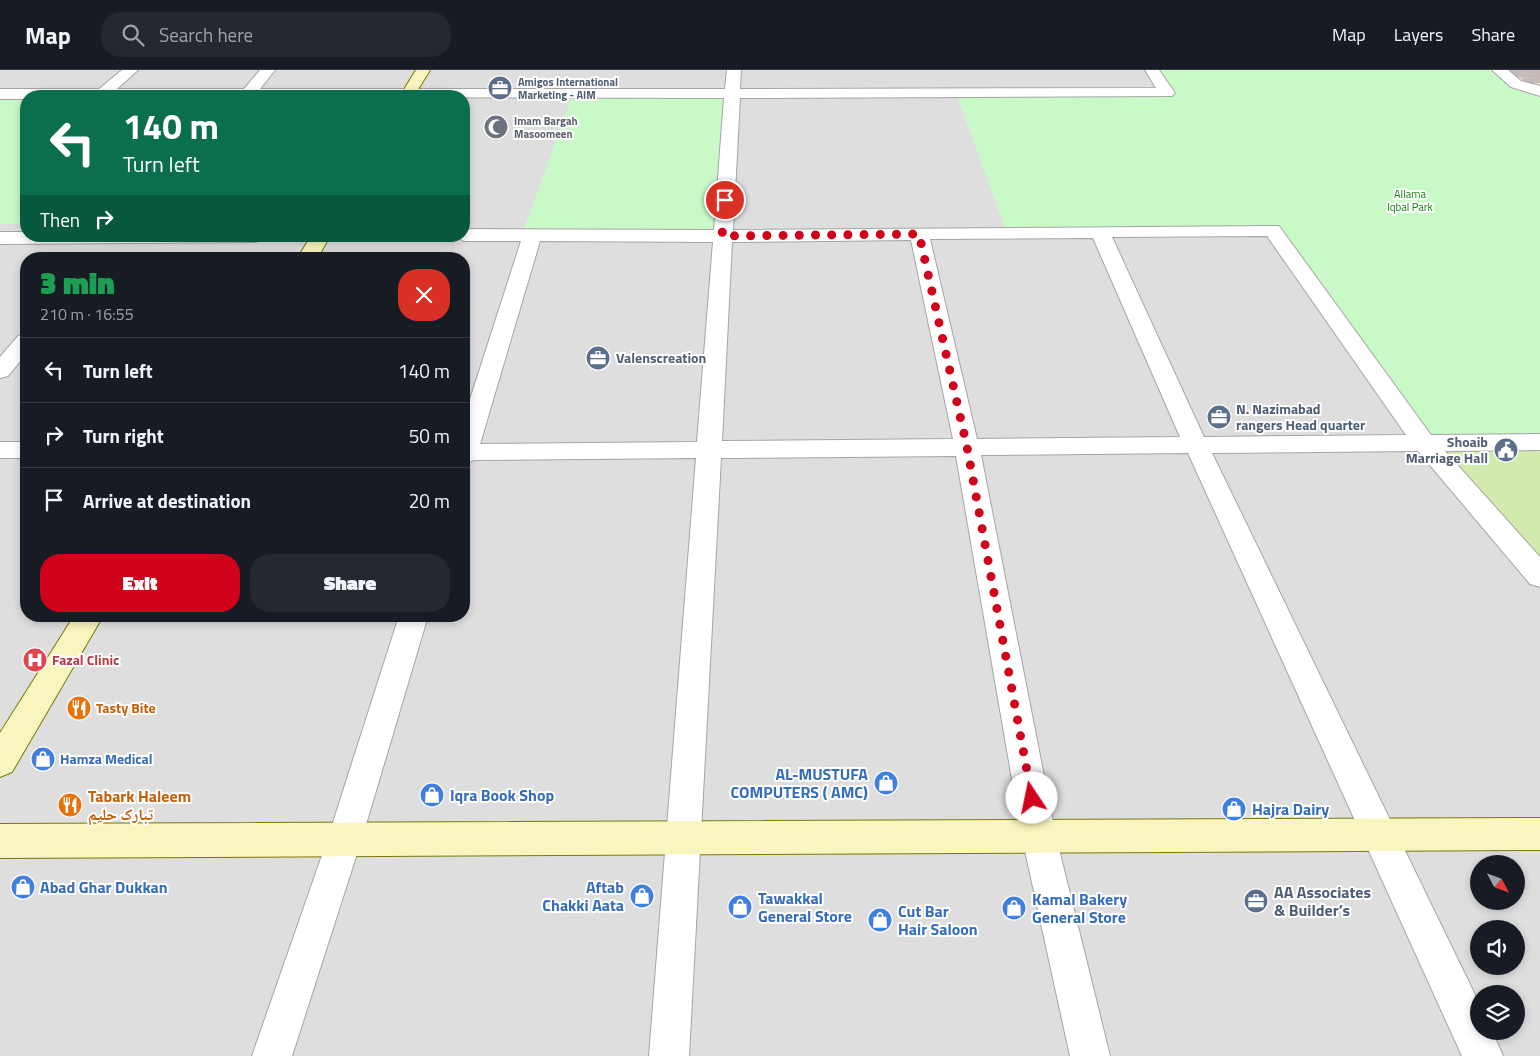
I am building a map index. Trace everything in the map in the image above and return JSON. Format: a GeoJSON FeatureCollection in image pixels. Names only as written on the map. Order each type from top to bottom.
{"type":"FeatureCollection","features":[{"type":"Feature","properties":{"kind":"street"},"geometry":{"type":"LineString","coordinates":[[108,90],[131,70]]}},
{"type":"Feature","properties":{"kind":"street"},"geometry":{"type":"LineString","coordinates":[[251,90],[268,70]]}},
{"type":"Feature","properties":{"kind":"street"},"geometry":{"type":"LineString","coordinates":[[411,90],[423,70]]}},
{"type":"Feature","properties":{"kind":"street"},"geometry":{"type":"LineString","coordinates":[[470,95],[573,94],[733,82],[878,93],[1167,93],[1152,70]]}},
{"type":"Feature","properties":{"kind":"street"},"geometry":{"type":"LineString","coordinates":[[1499,70],[1516,84],[1540,91]]}},
{"type":"Feature","properties":{"kind":"street"},"geometry":{"type":"LineString","coordinates":[[573,94],[578,78]]}},
{"type":"Feature","properties":{"kind":"street"},"geometry":{"type":"LineString","coordinates":[[875,78],[878,93]]}},
{"type":"Feature","properties":{"kind":"street"},"geometry":{"type":"LineString","coordinates":[[1016,78],[1022,93]]}},
{"type":"Feature","properties":{"kind":"street"},"geometry":{"type":"LineString","coordinates":[[669,1056],[733,82]]}},
{"type":"Feature","properties":{"kind":"street"},"geometry":{"type":"LineString","coordinates":[[0,94],[20,94]]}},
{"type":"Feature","properties":{"kind":"street"},"geometry":{"type":"LineString","coordinates":[[470,236],[722,236],[1272,230],[1424,443],[1540,576]]}},
{"type":"Feature","properties":{"kind":"street"},"geometry":{"type":"LineString","coordinates":[[1100,232],[1196,445],[1483,1056]]}},
{"type":"Feature","properties":{"kind":"street"},"geometry":{"type":"LineString","coordinates":[[919,234],[967,447],[1039,837],[1090,1056]]}},
{"type":"Feature","properties":{"kind":"street"},"geometry":{"type":"LineString","coordinates":[[470,434],[532,236]]}},
{"type":"Feature","properties":{"kind":"street"},"geometry":{"type":"LineString","coordinates":[[0,238],[20,238]]}},
{"type":"Feature","properties":{"kind":"street"},"geometry":{"type":"LineString","coordinates":[[106,252],[115,242]]}},
{"type":"Feature","properties":{"kind":"street"},"geometry":{"type":"LineString","coordinates":[[0,371],[20,349]]}},
{"type":"Feature","properties":{"kind":"street"},"geometry":{"type":"LineString","coordinates":[[470,453],[1540,442]]}},
{"type":"Feature","properties":{"kind":"street"},"geometry":{"type":"LineString","coordinates":[[0,450],[20,450]]}},
{"type":"Feature","properties":{"kind":"street"},"geometry":{"type":"LineString","coordinates":[[0,762],[85,622]]}},
{"type":"Feature","properties":{"kind":"street"},"geometry":{"type":"LineString","coordinates":[[272,1056],[344,838],[412,622]]}},
{"type":"Feature","properties":{"kind":"street"},"geometry":{"type":"LineString","coordinates":[[0,841],[1540,834]]}},
{"type":"Feature","properties":{"kind":"shaded area"},"geometry":{"type":"Polygon","coordinates":[[[0,70],[1540,70],[1540,1056],[0,1056],[0,70]]]}},
{"type":"Feature","properties":{"kind":"green space","name":"Allama Iqbal Park"},"geometry":{"type":"Polygon","coordinates":[[[1152,70],[1499,70],[1540,91],[1540,442],[1424,443],[1272,230],[1007,233],[956,93],[1167,93],[1152,70]]]}},
{"type":"Feature","properties":{"kind":"green space"},"geometry":{"type":"Polygon","coordinates":[[[732,93],[722,236],[522,235],[573,94],[732,93]]]}},
{"type":"Feature","properties":{"kind":"green space"},"geometry":{"type":"Polygon","coordinates":[[[0,99],[20,99],[20,224],[0,224],[0,99]]]}},
{"type":"Feature","properties":{"kind":"green space"},"geometry":{"type":"Polygon","coordinates":[[[1540,442],[1540,576],[1424,443],[1540,442]]]}},
{"type":"Feature","properties":{"kind":"building"},"geometry":{"type":"Polygon","coordinates":[[[1506,70],[1540,70],[1540,77],[1514,76],[1506,70]]]}},
{"type":"Feature","properties":{"kind":"building"},"geometry":{"type":"Polygon","coordinates":[[[1522,78],[1540,78],[1540,82],[1528,83],[1522,78]]]}},
{"type":"Feature","properties":{"kind":"place","name":"Amigos International Marketing - AIM"},"geometry":{"type":"Point","coordinates":[500,88]}},
{"type":"Feature","properties":{"kind":"place","name":"Imam Bargah Masoomeen"},"geometry":{"type":"Point","coordinates":[496,127]}},
{"type":"Feature","properties":{"kind":"place","name":"Valenscreation"},"geometry":{"type":"Point","coordinates":[598,358]}},
{"type":"Feature","properties":{"kind":"place","name":"N. Nazimabad rangers Head quarter"},"geometry":{"type":"Point","coordinates":[1219,417]}},
{"type":"Feature","properties":{"kind":"place","name":"Shoaib Marriage Hall"},"geometry":{"type":"Point","coordinates":[1506,450]}},
{"type":"Feature","properties":{"kind":"place","name":"Fazal Clinic"},"geometry":{"type":"Point","coordinates":[35,660]}},
{"type":"Feature","properties":{"kind":"place","name":"Tasty Bite"},"geometry":{"type":"Point","coordinates":[79,708]}},
{"type":"Feature","properties":{"kind":"place","name":"Hamza Medical"},"geometry":{"type":"Point","coordinates":[43,759]}},
{"type":"Feature","properties":{"kind":"place","name":"AL-MUSTUFA COMPUTERS ( AMC)"},"geometry":{"type":"Point","coordinates":[886,783]}},
{"type":"Feature","properties":{"kind":"place","name":"Iqra Book Shop"},"geometry":{"type":"Point","coordinates":[432,795]}},
{"type":"Feature","properties":{"kind":"place","name":"Tabark Haleem تبارک حلیم"},"geometry":{"type":"Point","coordinates":[70,805]}},
{"type":"Feature","properties":{"kind":"place","name":"Hajra Dairy"},"geometry":{"type":"Point","coordinates":[1234,809]}},
{"type":"Feature","properties":{"kind":"place","name":"Abad Ghar Dukkan"},"geometry":{"type":"Point","coordinates":[23,887]}},
{"type":"Feature","properties":{"kind":"place","name":"Aftab Chakki Aata"},"geometry":{"type":"Point","coordinates":[642,896]}},
{"type":"Feature","properties":{"kind":"place","name":"AA Associates & Builder’s"},"geometry":{"type":"Point","coordinates":[1256,901]}},
{"type":"Feature","properties":{"kind":"place","name":"Tawakkal General Store"},"geometry":{"type":"Point","coordinates":[740,907]}},
{"type":"Feature","properties":{"kind":"place","name":"Kamal Bakery General Store"},"geometry":{"type":"Point","coordinates":[1014,908]}},
{"type":"Feature","properties":{"kind":"place","name":"Cut Bar Hair Saloon"},"geometry":{"type":"Point","coordinates":[880,920]}},
{"type":"Feature","properties":{"kind":"route"},"geometry":{"type":"LineString","coordinates":[[725,200],[722,236],[919,234],[967,447],[1032,798]]}}]}
